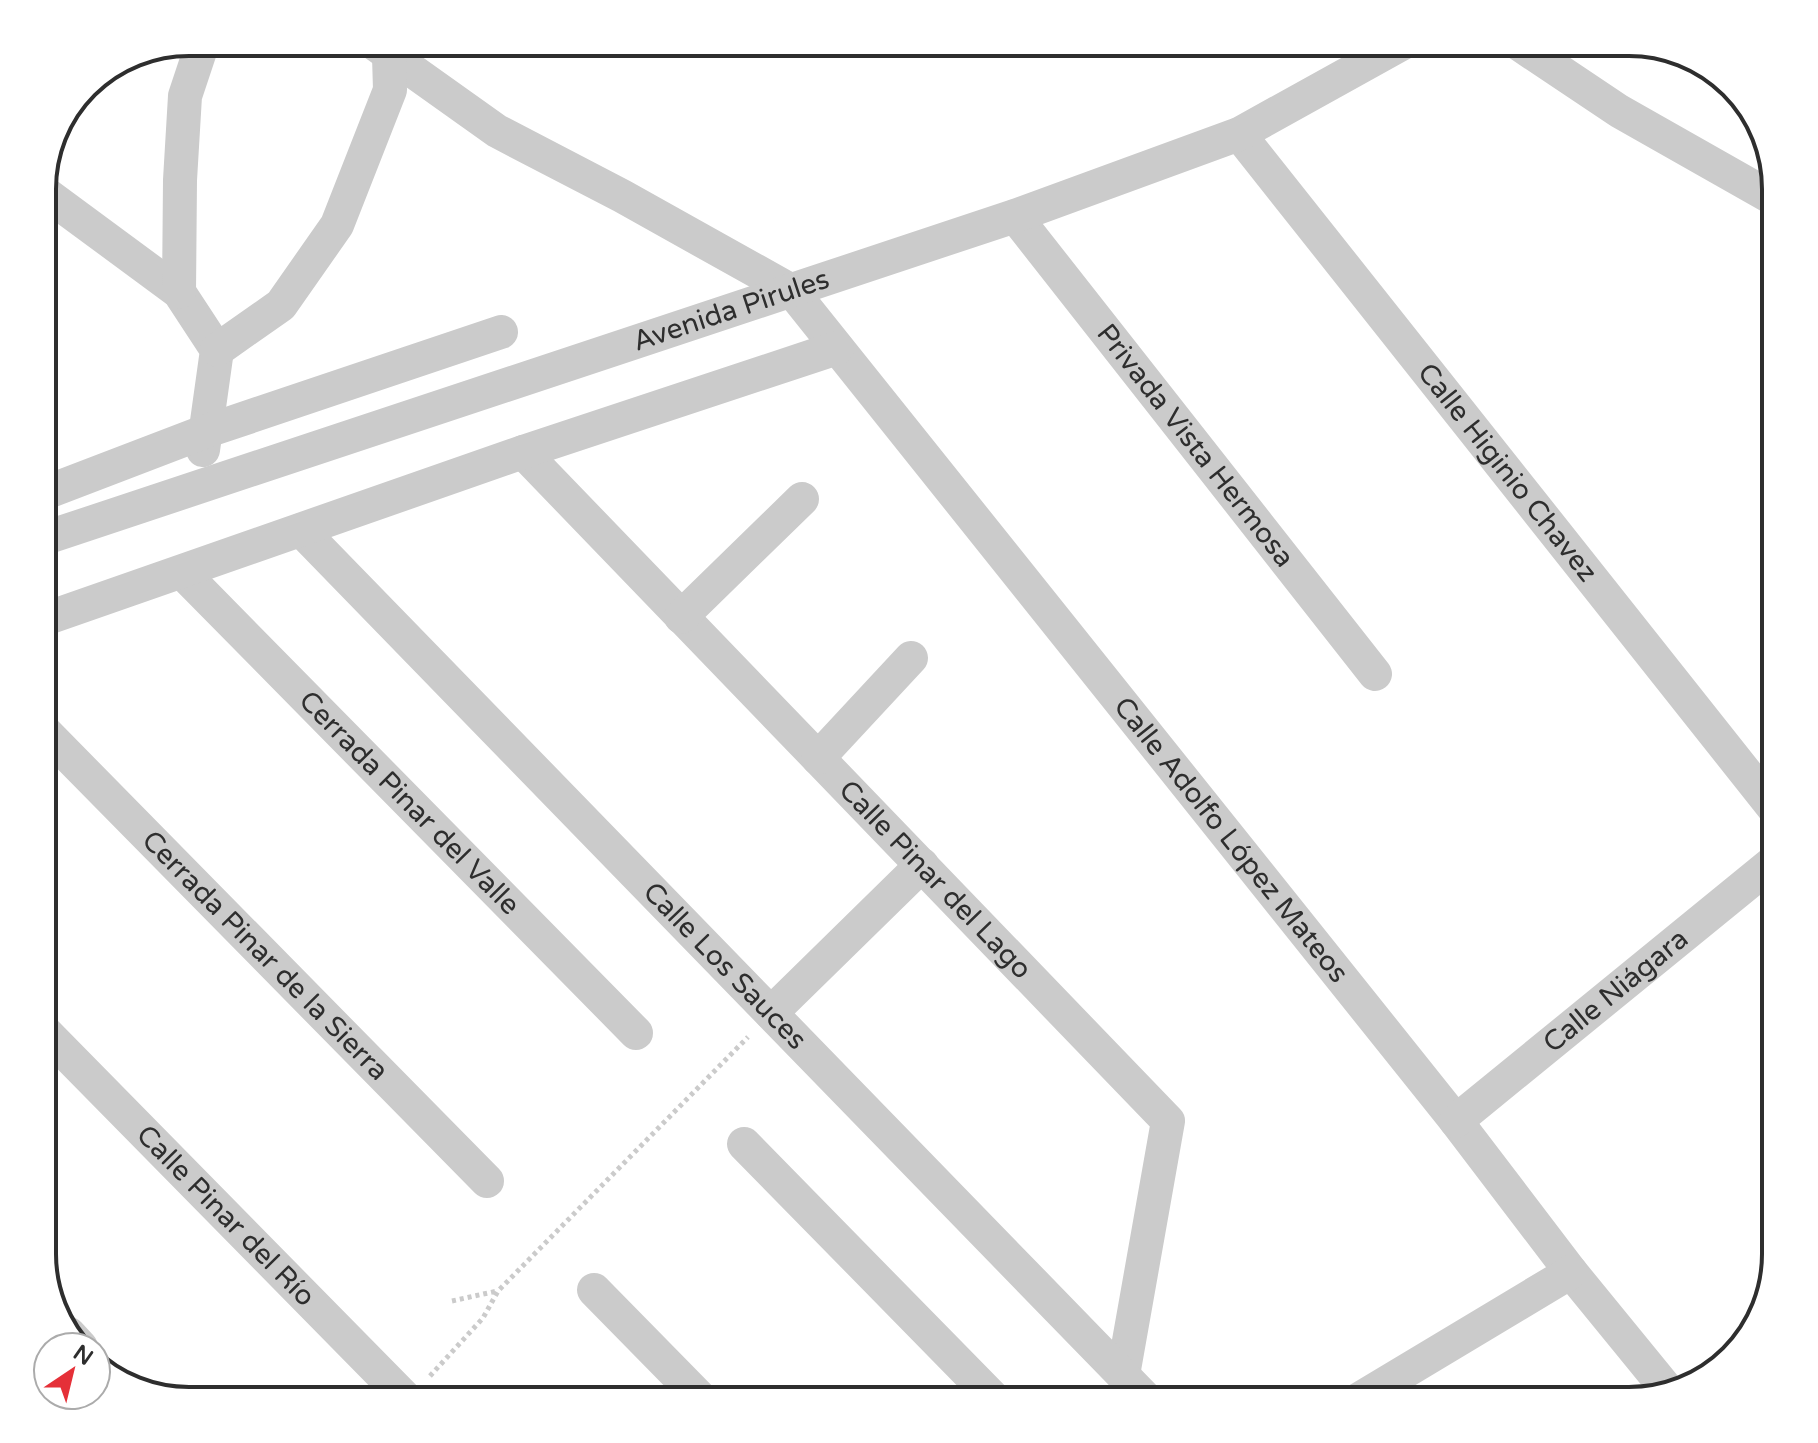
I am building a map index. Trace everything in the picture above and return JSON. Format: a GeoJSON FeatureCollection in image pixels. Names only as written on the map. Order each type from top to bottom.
{"type":"FeatureCollection","features":[{"type":"Feature","properties":{"kind":"street"},"geometry":{"type":"LineString","coordinates":[[179,292],[180,180],[185,96],[198,56]]}},
{"type":"Feature","properties":{"kind":"street"},"geometry":{"type":"LineString","coordinates":[[217,350],[281,305],[337,225],[390,90],[382,56]]}},
{"type":"Feature","properties":{"kind":"street"},"geometry":{"type":"LineString","coordinates":[[390,56],[497,131],[622,196],[792,291]]}},
{"type":"Feature","properties":{"kind":"street","name":"Avenida Pirules"},"geometry":{"type":"LineString","coordinates":[[56,534],[1015,216],[1239,134],[1380,56]]}},
{"type":"Feature","properties":{"kind":"street"},"geometry":{"type":"LineString","coordinates":[[1535,56],[1619,111],[1762,192]]}},
{"type":"Feature","properties":{"kind":"street","name":"Calle Higinio Chavez"},"geometry":{"type":"LineString","coordinates":[[1239,134],[1762,793]]}},
{"type":"Feature","properties":{"kind":"street"},"geometry":{"type":"LineString","coordinates":[[56,201],[179,292],[217,350],[199,487]]}},
{"type":"Feature","properties":{"kind":"street","name":"Privada Vista Hermosa"},"geometry":{"type":"LineString","coordinates":[[1015,216],[1375,674]]}},
{"type":"Feature","properties":{"kind":"street","name":"Calle Adolfo López Mateos"},"geometry":{"type":"LineString","coordinates":[[792,291],[1661,1382]]}},
{"type":"Feature","properties":{"kind":"street"},"geometry":{"type":"LineString","coordinates":[[56,489],[204,432],[501,332]]}},
{"type":"Feature","properties":{"kind":"street"},"geometry":{"type":"LineString","coordinates":[[56,615],[523,452],[837,348]]}},
{"type":"Feature","properties":{"kind":"street","name":"Calle Pinar del Lago"},"geometry":{"type":"LineString","coordinates":[[523,452],[1168,1121],[1123,1375]]}},
{"type":"Feature","properties":{"kind":"street"},"geometry":{"type":"LineString","coordinates":[[681,617],[802,499]]}},
{"type":"Feature","properties":{"kind":"street","name":"Calle Los Sauces"},"geometry":{"type":"LineString","coordinates":[[301,530],[1135,1387]]}},
{"type":"Feature","properties":{"kind":"street","name":"Cerrada Pinar del Valle"},"geometry":{"type":"LineString","coordinates":[[182,572],[636,1033]]}},
{"type":"Feature","properties":{"kind":"street"},"geometry":{"type":"LineString","coordinates":[[818,758],[911,658]]}},
{"type":"Feature","properties":{"kind":"street","name":"Cerrada Pinar de la Sierra"},"geometry":{"type":"LineString","coordinates":[[56,743],[487,1181]]}},
{"type":"Feature","properties":{"kind":"street"},"geometry":{"type":"LineString","coordinates":[[771,1013],[922,865]]}},
{"type":"Feature","properties":{"kind":"street","name":"Calle Niágara"},"geometry":{"type":"LineString","coordinates":[[1456,1121],[1762,871]]}},
{"type":"Feature","properties":{"kind":"street","name":"Calle Pinar del Río"},"geometry":{"type":"LineString","coordinates":[[56,1044],[385,1387]]}},
{"type":"Feature","properties":{"kind":"street"},"geometry":{"type":"LineString","coordinates":[[744,1144],[982,1387]]}},
{"type":"Feature","properties":{"kind":"street"},"geometry":{"type":"LineString","coordinates":[[1392,1387],[1571,1272]]}},
{"type":"Feature","properties":{"kind":"street"},"geometry":{"type":"LineString","coordinates":[[594,1290],[689,1387]]}},
{"type":"Feature","properties":{"kind":"path"},"geometry":{"type":"LineString","coordinates":[[404,1387],[483,1318],[498,1291],[771,1013]]}},
{"type":"Feature","properties":{"kind":"path"},"geometry":{"type":"LineString","coordinates":[[452,1301],[498,1291]]}}]}
